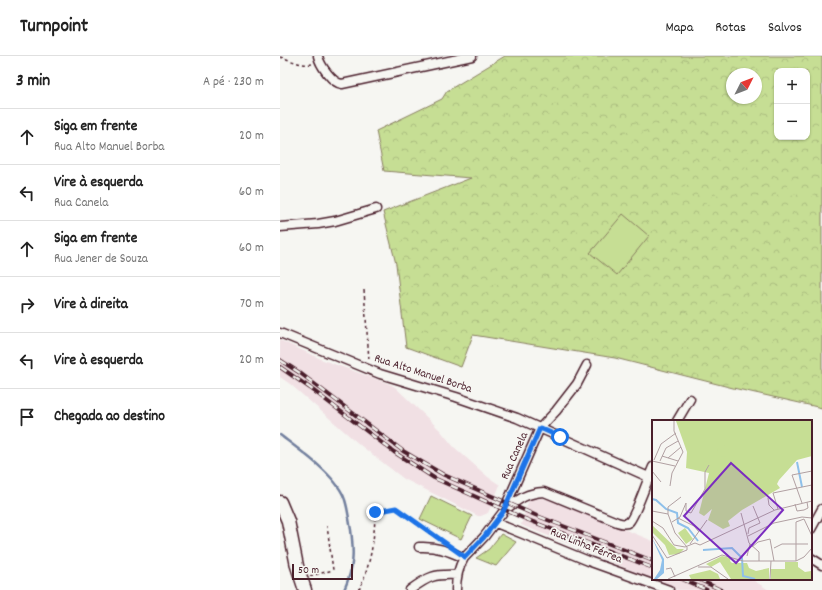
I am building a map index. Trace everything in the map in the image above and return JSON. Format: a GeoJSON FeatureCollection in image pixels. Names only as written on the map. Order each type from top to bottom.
{"type":"FeatureCollection","features":[{"type":"Feature","properties":{"kind":"main road"},"geometry":{"type":"LineString","coordinates":[[280,502],[288,520],[305,590]]}},
{"type":"Feature","properties":{"kind":"street"},"geometry":{"type":"LineString","coordinates":[[319,60],[336,83],[342,84],[472,56]]}},
{"type":"Feature","properties":{"kind":"street"},"geometry":{"type":"LineString","coordinates":[[280,226],[318,224],[335,221],[376,209]]}},
{"type":"Feature","properties":{"kind":"street","name":"Rua Alto Manuel Borba"},"geometry":{"type":"LineString","coordinates":[[280,333],[369,370],[483,406],[540,428],[651,478]]}},
{"type":"Feature","properties":{"kind":"street","name":"Rua Canela"},"geometry":{"type":"LineString","coordinates":[[503,512],[540,428],[556,411],[577,384],[587,365]]}},
{"type":"Feature","properties":{"kind":"street"},"geometry":{"type":"LineString","coordinates":[[677,420],[690,399]]}},
{"type":"Feature","properties":{"kind":"street"},"geometry":{"type":"LineString","coordinates":[[456,590],[457,575],[460,564],[464,558],[496,523],[503,512],[520,498],[532,493],[544,492],[617,522],[626,523],[629,522],[634,515],[651,478]]}},
{"type":"Feature","properties":{"kind":"street"},"geometry":{"type":"LineString","coordinates":[[812,527],[822,509]]}},
{"type":"Feature","properties":{"kind":"street","name":"Rua Linha Férrea"},"geometry":{"type":"LineString","coordinates":[[496,523],[591,562],[669,590]]}},
{"type":"Feature","properties":{"kind":"street"},"geometry":{"type":"LineString","coordinates":[[419,547],[444,550],[464,558]]}},
{"type":"Feature","properties":{"kind":"street"},"geometry":{"type":"LineString","coordinates":[[812,559],[822,565]]}},
{"type":"Feature","properties":{"kind":"street"},"geometry":{"type":"LineString","coordinates":[[410,590],[431,577],[440,574],[457,575]]}},
{"type":"Feature","properties":{"kind":"path"},"geometry":{"type":"LineString","coordinates":[[280,57],[292,60],[304,66],[319,60]]}},
{"type":"Feature","properties":{"kind":"path"},"geometry":{"type":"LineString","coordinates":[[364,290],[369,370]]}},
{"type":"Feature","properties":{"kind":"path"},"geometry":{"type":"LineString","coordinates":[[358,590],[366,575],[375,525],[375,512],[396,508],[440,540]]}},
{"type":"Feature","properties":{"kind":"path"},"geometry":{"type":"LineString","coordinates":[[301,578],[333,570],[327,526]]}},
{"type":"Feature","properties":{"kind":"shaded area"},"geometry":{"type":"Polygon","coordinates":[[[280,340],[323,360],[395,387],[440,430],[454,447],[488,477],[500,485],[488,513],[478,516],[404,479],[360,445],[280,377],[280,340]]]}},
{"type":"Feature","properties":{"kind":"shaded area"},"geometry":{"type":"Polygon","coordinates":[[[542,498],[553,500],[652,541],[652,579],[521,525],[529,499],[542,498]]]}},
{"type":"Feature","properties":{"kind":"shaded area"},"geometry":{"type":"Polygon","coordinates":[[[654,580],[753,580],[769,590],[677,590],[654,580]]]}},
{"type":"Feature","properties":{"kind":"green space"},"geometry":{"type":"Polygon","coordinates":[[[505,56],[822,56],[822,408],[733,388],[615,358],[473,335],[461,367],[406,347],[396,264],[383,212],[471,178],[384,171],[376,131],[442,99],[447,91],[505,56]]]}},
{"type":"Feature","properties":{"kind":"green space"},"geometry":{"type":"Polygon","coordinates":[[[623,214],[649,236],[617,275],[590,253],[623,214]]]}},
{"type":"Feature","properties":{"kind":"green space"},"geometry":{"type":"Polygon","coordinates":[[[431,496],[472,516],[461,539],[420,519],[431,496]]]}},
{"type":"Feature","properties":{"kind":"green space"},"geometry":{"type":"Polygon","coordinates":[[[501,534],[516,542],[496,566],[476,558],[489,549],[501,534]]]}},
{"type":"Feature","properties":{"kind":"waterway"},"geometry":{"type":"LineString","coordinates":[[280,435],[317,464],[335,482],[345,500],[351,530],[353,553],[350,575],[344,590]]}},
{"type":"Feature","properties":{"kind":"railway"},"geometry":{"type":"LineString","coordinates":[[280,360],[300,373],[403,451],[444,475],[535,515],[652,561]]}},
{"type":"Feature","properties":{"kind":"railway"},"geometry":{"type":"LineString","coordinates":[[280,367],[394,452],[434,478],[523,518],[652,568]]}},
{"type":"Feature","properties":{"kind":"railway"},"geometry":{"type":"LineString","coordinates":[[684,580],[707,590]]}},
{"type":"Feature","properties":{"kind":"railway"},"geometry":{"type":"LineString","coordinates":[[700,580],[721,590]]}},
{"type":"Feature","properties":{"kind":"route"},"geometry":{"type":"LineString","coordinates":[[375,512],[396,508],[465,557],[496,523],[503,512],[540,428],[560,437]]}}]}
